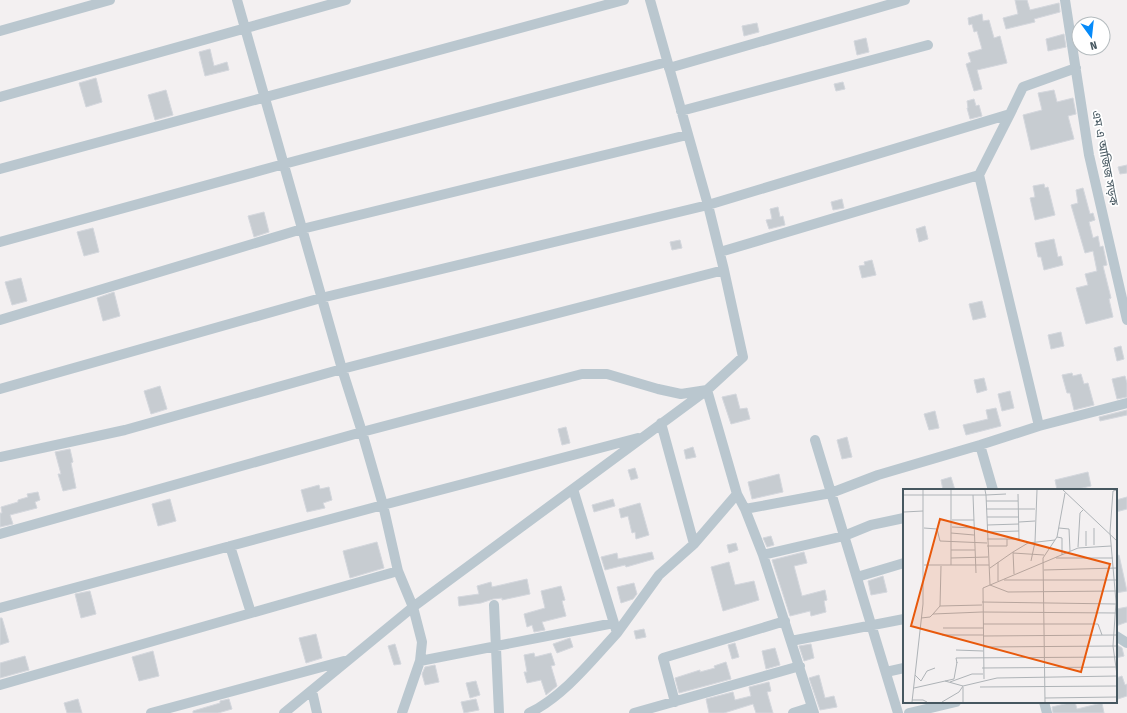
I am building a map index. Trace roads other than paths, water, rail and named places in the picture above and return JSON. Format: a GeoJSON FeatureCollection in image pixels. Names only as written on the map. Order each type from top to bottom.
{"type":"FeatureCollection","features":[{"type":"Feature","properties":{"kind":"street"},"geometry":{"type":"LineString","coordinates":[[0,31],[110,0]]}},
{"type":"Feature","properties":{"kind":"street"},"geometry":{"type":"LineString","coordinates":[[237,0],[246,27],[321,298],[362,432],[398,571],[413,608],[422,642],[420,661],[402,713]]}},
{"type":"Feature","properties":{"kind":"street"},"geometry":{"type":"LineString","coordinates":[[0,97],[346,0]]}},
{"type":"Feature","properties":{"kind":"street"},"geometry":{"type":"LineString","coordinates":[[0,169],[624,0]]}},
{"type":"Feature","properties":{"kind":"street"},"geometry":{"type":"LineString","coordinates":[[284,713],[413,608],[707,390],[743,357],[708,205],[650,0]]}},
{"type":"Feature","properties":{"kind":"street"},"geometry":{"type":"LineString","coordinates":[[0,242],[284,164],[668,65],[905,0]]}},
{"type":"Feature","properties":{"kind":"street","name":"এম এ আজিজ সড়ক"},"geometry":{"type":"LineString","coordinates":[[1065,0],[1089,155],[1127,320]]}},
{"type":"Feature","properties":{"kind":"street"},"geometry":{"type":"LineString","coordinates":[[681,111],[928,45]]}},
{"type":"Feature","properties":{"kind":"street"},"geometry":{"type":"LineString","coordinates":[[1039,426],[979,175],[1023,87],[1076,68]]}},
{"type":"Feature","properties":{"kind":"street"},"geometry":{"type":"LineString","coordinates":[[0,389],[321,298],[708,205],[1010,114]]}},
{"type":"Feature","properties":{"kind":"street"},"geometry":{"type":"LineString","coordinates":[[0,320],[302,229],[687,135]]}},
{"type":"Feature","properties":{"kind":"street"},"geometry":{"type":"LineString","coordinates":[[720,252],[979,175]]}},
{"type":"Feature","properties":{"kind":"street"},"geometry":{"type":"LineString","coordinates":[[0,457],[125,430],[342,369],[724,270]]}},
{"type":"Feature","properties":{"kind":"street"},"geometry":{"type":"LineString","coordinates":[[0,534],[362,432],[582,374],[607,374],[681,394],[707,390]]}},
{"type":"Feature","properties":{"kind":"street"},"geometry":{"type":"LineString","coordinates":[[707,390],[737,494],[745,509],[763,555],[813,710],[793,713]]}},
{"type":"Feature","properties":{"kind":"street"},"geometry":{"type":"LineString","coordinates":[[745,509],[831,493],[878,475],[1039,426],[1127,403]]}},
{"type":"Feature","properties":{"kind":"street"},"geometry":{"type":"LineString","coordinates":[[662,423],[694,544]]}},
{"type":"Feature","properties":{"kind":"street"},"geometry":{"type":"LineString","coordinates":[[0,608],[382,505],[643,437]]}},
{"type":"Feature","properties":{"kind":"street"},"geometry":{"type":"LineString","coordinates":[[815,440],[898,713]]}},
{"type":"Feature","properties":{"kind":"street"},"geometry":{"type":"LineString","coordinates":[[980,445],[993,489]]}},
{"type":"Feature","properties":{"kind":"street"},"geometry":{"type":"LineString","coordinates":[[573,489],[616,628]]}},
{"type":"Feature","properties":{"kind":"street"},"geometry":{"type":"LineString","coordinates":[[530,713],[540,708],[567,685],[659,575],[694,544],[737,494]]}},
{"type":"Feature","properties":{"kind":"street"},"geometry":{"type":"LineString","coordinates":[[763,555],[844,536],[871,525],[903,518]]}},
{"type":"Feature","properties":{"kind":"street"},"geometry":{"type":"LineString","coordinates":[[230,546],[251,613]]}},
{"type":"Feature","properties":{"kind":"street"},"geometry":{"type":"LineString","coordinates":[[857,576],[903,564]]}},
{"type":"Feature","properties":{"kind":"street"},"geometry":{"type":"LineString","coordinates":[[0,685],[398,571]]}},
{"type":"Feature","properties":{"kind":"street"},"geometry":{"type":"LineString","coordinates":[[494,605],[499,713]]}},
{"type":"Feature","properties":{"kind":"street"},"geometry":{"type":"LineString","coordinates":[[791,641],[903,619]]}},
{"type":"Feature","properties":{"kind":"street"},"geometry":{"type":"LineString","coordinates":[[675,702],[663,658],[785,621]]}},
{"type":"Feature","properties":{"kind":"street"},"geometry":{"type":"LineString","coordinates":[[420,661],[497,646],[616,628]]}},
{"type":"Feature","properties":{"kind":"street"},"geometry":{"type":"LineString","coordinates":[[1117,637],[1127,643]]}},
{"type":"Feature","properties":{"kind":"street"},"geometry":{"type":"LineString","coordinates":[[151,713],[348,660]]}},
{"type":"Feature","properties":{"kind":"street"},"geometry":{"type":"LineString","coordinates":[[634,713],[656,710],[675,702],[800,666]]}},
{"type":"Feature","properties":{"kind":"street"},"geometry":{"type":"LineString","coordinates":[[886,672],[903,668]]}},
{"type":"Feature","properties":{"kind":"street"},"geometry":{"type":"LineString","coordinates":[[312,691],[317,713]]}},
{"type":"Feature","properties":{"kind":"street"},"geometry":{"type":"LineString","coordinates":[[909,713],[952,703]]}},
{"type":"Feature","properties":{"kind":"street"},"geometry":{"type":"LineString","coordinates":[[1044,703],[1047,713]]}}]}
